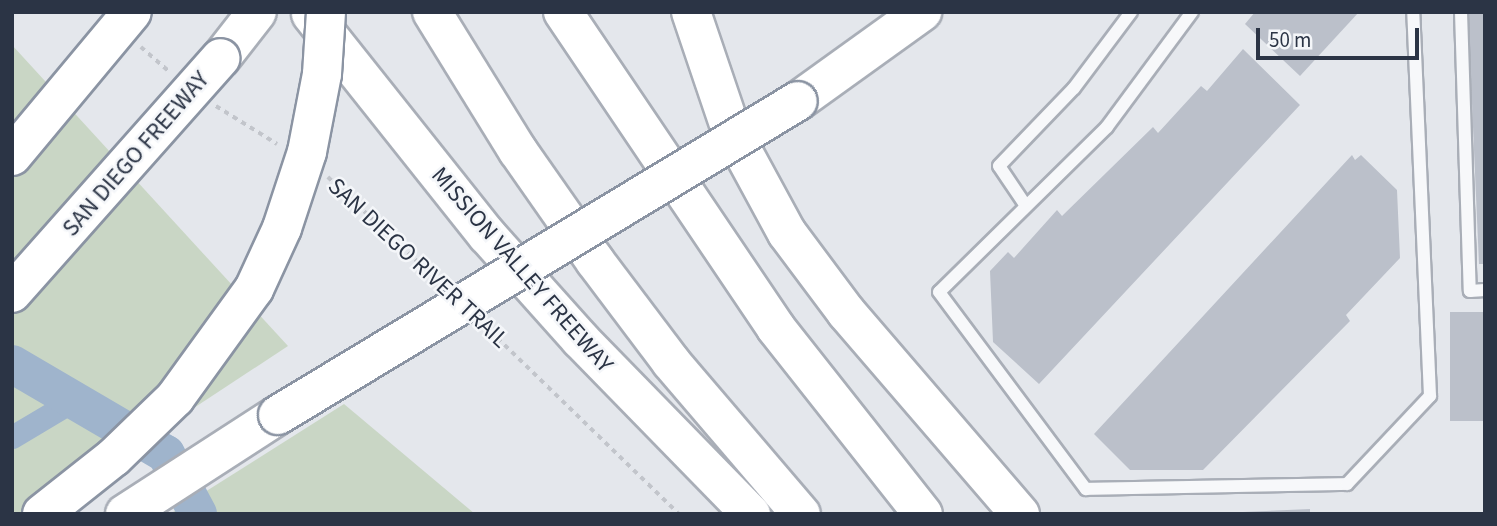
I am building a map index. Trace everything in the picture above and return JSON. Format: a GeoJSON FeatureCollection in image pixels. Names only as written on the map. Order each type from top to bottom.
{"type":"FeatureCollection","features":[{"type":"Feature","properties":{"kind":"highway","name":"SAN DIEGO FREEWAY"},"geometry":{"type":"LineString","coordinates":[[12,293],[221,58],[257,12]]}},
{"type":"Feature","properties":{"kind":"highway"},"geometry":{"type":"LineString","coordinates":[[432,12],[517,151],[595,261],[671,362],[801,514]]}},
{"type":"Feature","properties":{"kind":"highway"},"geometry":{"type":"LineString","coordinates":[[563,12],[776,328],[923,514]]}},
{"type":"Feature","properties":{"kind":"highway"},"geometry":{"type":"LineString","coordinates":[[691,12],[731,130],[787,233],[846,312],[1020,514]]}},
{"type":"Feature","properties":{"kind":"highway"},"geometry":{"type":"LineString","coordinates":[[125,514],[278,415],[797,101],[858,62],[922,12]]}},
{"type":"Feature","properties":{"kind":"highway"},"geometry":{"type":"LineString","coordinates":[[42,514],[166,407],[204,363],[254,289],[282,228],[307,152],[323,74],[321,21]]}},
{"type":"Feature","properties":{"kind":"highway","name":"MISSION VALLEY FREEWAY"},"geometry":{"type":"LineString","coordinates":[[321,21],[496,245],[580,339],[751,514]]}},
{"type":"Feature","properties":{"kind":"highway"},"geometry":{"type":"LineString","coordinates":[[12,156],[135,28]]}},
{"type":"Feature","properties":{"kind":"lane"},"geometry":{"type":"LineString","coordinates":[[1026,206],[999,166],[1074,88],[1131,12]]}},
{"type":"Feature","properties":{"kind":"lane"},"geometry":{"type":"LineString","coordinates":[[1192,12],[1107,127],[939,292],[1086,489],[1347,484],[1430,396],[1413,12]]}},
{"type":"Feature","properties":{"kind":"lane"},"geometry":{"type":"LineString","coordinates":[[1461,12],[1470,291],[1485,290]]}},
{"type":"Feature","properties":{"kind":"path"},"geometry":{"type":"LineString","coordinates":[[135,28],[174,75]]}},
{"type":"Feature","properties":{"kind":"path"},"geometry":{"type":"LineString","coordinates":[[212,103],[284,149]]}},
{"type":"Feature","properties":{"kind":"path","name":"SAN DIEGO RIVER TRAIL"},"geometry":{"type":"LineString","coordinates":[[316,169],[337,183],[446,288]]}},
{"type":"Feature","properties":{"kind":"path","name":"SAN DIEGO RIVER TRAIL"},"geometry":{"type":"LineString","coordinates":[[476,317],[680,514]]}},
{"type":"Feature","properties":{"kind":"green space"},"geometry":{"type":"Polygon","coordinates":[[[12,45],[288,346],[33,514],[12,514],[12,45]]]}},
{"type":"Feature","properties":{"kind":"green space"},"geometry":{"type":"Polygon","coordinates":[[[344,404],[475,514],[170,514],[344,404]]]}},
{"type":"Feature","properties":{"kind":"building"},"geometry":{"type":"Polygon","coordinates":[[[1255,12],[1359,12],[1300,76],[1245,24],[1255,12]]]}},
{"type":"Feature","properties":{"kind":"building"},"geometry":{"type":"Polygon","coordinates":[[[1468,12],[1485,12],[1485,264],[1479,264],[1468,12]]]}},
{"type":"Feature","properties":{"kind":"building"},"geometry":{"type":"Polygon","coordinates":[[[1243,49],[1300,105],[1039,384],[993,342],[990,271],[1008,252],[1014,258],[1057,210],[1062,216],[1153,127],[1158,133],[1201,86],[1207,91],[1243,49]]]}},
{"type":"Feature","properties":{"kind":"building"},"geometry":{"type":"Polygon","coordinates":[[[1352,155],[1355,160],[1361,155],[1397,190],[1400,258],[1346,315],[1350,321],[1203,470],[1130,470],[1094,434],[1352,155]]]}},
{"type":"Feature","properties":{"kind":"building"},"geometry":{"type":"Polygon","coordinates":[[[1450,312],[1485,312],[1485,421],[1450,421],[1450,312]]]}},
{"type":"Feature","properties":{"kind":"building"},"geometry":{"type":"Polygon","coordinates":[[[1310,509],[1310,514],[1243,514],[1243,512],[1310,509]]]}},
{"type":"Feature","properties":{"kind":"waterway"},"geometry":{"type":"LineString","coordinates":[[12,364],[166,454],[198,514]]}},
{"type":"Feature","properties":{"kind":"waterway"},"geometry":{"type":"LineString","coordinates":[[12,437],[76,399]]}}]}
